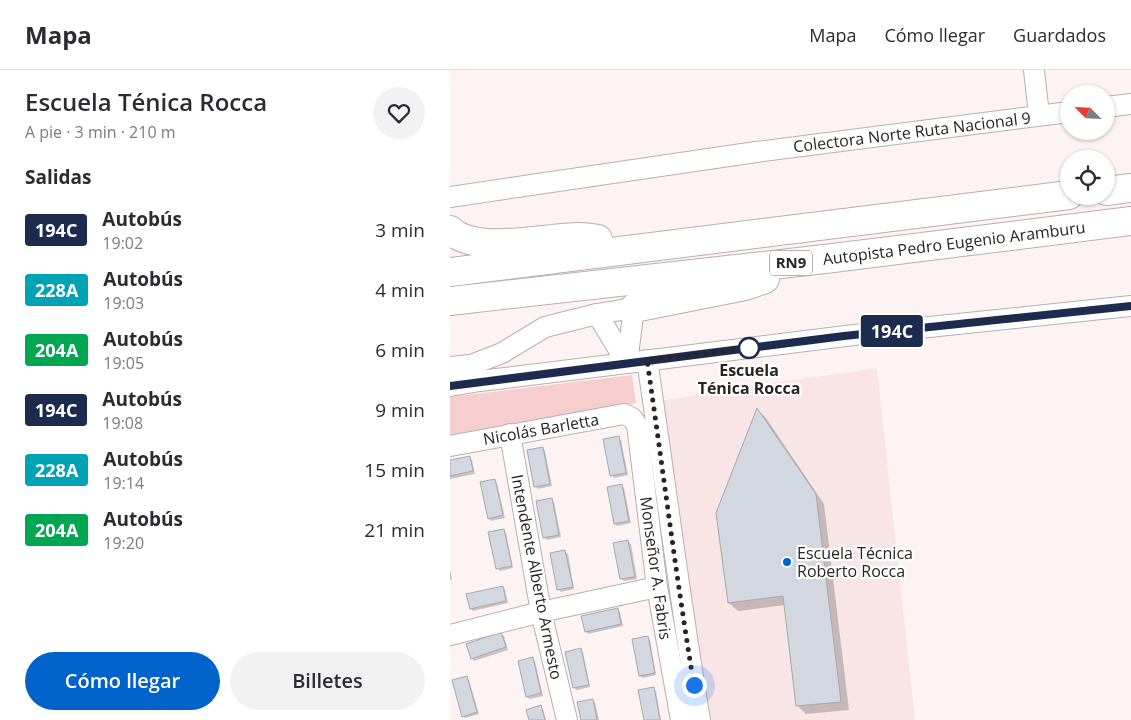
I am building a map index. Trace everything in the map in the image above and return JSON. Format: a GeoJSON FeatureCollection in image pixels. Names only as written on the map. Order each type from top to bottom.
{"type":"FeatureCollection","features":[{"type":"Feature","properties":{"kind":"highway"},"geometry":{"type":"LineString","coordinates":[[1115,190],[1131,188]]}},
{"type":"Feature","properties":{"kind":"highway","name":"Autopista Pedro Eugenio Aramburu"},"geometry":{"type":"LineString","coordinates":[[450,272],[1060,196]]}},
{"type":"Feature","properties":{"kind":"highway","name":"Autopista Pedro Eugenio Aramburu"},"geometry":{"type":"LineString","coordinates":[[450,301],[825,259],[1131,221]]}},
{"type":"Feature","properties":{"kind":"highway"},"geometry":{"type":"LineString","coordinates":[[456,239],[524,243],[580,237],[652,246]]}},
{"type":"Feature","properties":{"kind":"highway"},"geometry":{"type":"LineString","coordinates":[[634,308],[745,286],[825,259]]}},
{"type":"Feature","properties":{"kind":"street"},"geometry":{"type":"LineString","coordinates":[[1034,70],[1039,115]]}},
{"type":"Feature","properties":{"kind":"street"},"geometry":{"type":"LineString","coordinates":[[1115,106],[1131,104]]}},
{"type":"Feature","properties":{"kind":"street","name":"Colectora Norte Ruta Nacional 9"},"geometry":{"type":"LineString","coordinates":[[450,196],[756,152],[1060,113]]}},
{"type":"Feature","properties":{"kind":"street","name":"Colectora Norte Ruta Nacional 9"},"geometry":{"type":"LineString","coordinates":[[450,186],[670,158],[756,152]]}},
{"type":"Feature","properties":{"kind":"street"},"geometry":{"type":"LineString","coordinates":[[450,386],[862,334],[1131,306]]}},
{"type":"Feature","properties":{"kind":"street"},"geometry":{"type":"LineString","coordinates":[[450,367],[471,365],[502,353],[545,327],[597,314],[634,308],[627,363]]}},
{"type":"Feature","properties":{"kind":"street"},"geometry":{"type":"LineString","coordinates":[[597,314],[627,363]]}},
{"type":"Feature","properties":{"kind":"street"},"geometry":{"type":"LineString","coordinates":[[647,360],[683,615],[700,720]]}},
{"type":"Feature","properties":{"kind":"street","name":"Nicolás Barletta"},"geometry":{"type":"LineString","coordinates":[[450,446],[624,414],[632,418]]}},
{"type":"Feature","properties":{"kind":"street","name":"Monseñor A. Fabris"},"geometry":{"type":"LineString","coordinates":[[632,418],[637,425],[657,587],[681,720]]}},
{"type":"Feature","properties":{"kind":"street","name":"Intendente Alberto Armesto"},"geometry":{"type":"LineString","coordinates":[[510,434],[541,612],[567,720]]}},
{"type":"Feature","properties":{"kind":"street"},"geometry":{"type":"LineString","coordinates":[[450,635],[541,612],[657,587]]}},
{"type":"Feature","properties":{"kind":"shaded area","name":"Escuela Técnica Roberto Rocca"},"geometry":{"type":"Polygon","coordinates":[[[877,368],[915,720],[704,720],[648,403],[877,368]]]}},
{"type":"Feature","properties":{"kind":"shaded area"},"geometry":{"type":"Polygon","coordinates":[[[632,375],[636,403],[450,442],[450,397],[632,375]]]}},
{"type":"Feature","properties":{"kind":"building","name":"Escuela Técnica Roberto Rocca"},"geometry":{"type":"Polygon","coordinates":[[[757,408],[816,494],[841,702],[796,706],[783,596],[728,603],[716,513],[757,408]]]}},
{"type":"Feature","properties":{"kind":"building"},"geometry":{"type":"Polygon","coordinates":[[[619,436],[626,473],[610,476],[603,439],[619,436]]]}},
{"type":"Feature","properties":{"kind":"building"},"geometry":{"type":"Polygon","coordinates":[[[543,447],[550,484],[534,487],[527,450],[543,447]]]}},
{"type":"Feature","properties":{"kind":"building"},"geometry":{"type":"Polygon","coordinates":[[[470,456],[473,471],[450,476],[450,460],[470,456]]]}},
{"type":"Feature","properties":{"kind":"building"},"geometry":{"type":"Polygon","coordinates":[[[495,479],[503,515],[488,519],[480,482],[495,479]]]}},
{"type":"Feature","properties":{"kind":"building"},"geometry":{"type":"Polygon","coordinates":[[[622,484],[629,521],[614,524],[607,487],[622,484]]]}},
{"type":"Feature","properties":{"kind":"building"},"geometry":{"type":"Polygon","coordinates":[[[552,498],[559,535],[543,538],[536,501],[552,498]]]}},
{"type":"Feature","properties":{"kind":"building"},"geometry":{"type":"Polygon","coordinates":[[[504,529],[512,566],[496,569],[488,532],[504,529]]]}},
{"type":"Feature","properties":{"kind":"building"},"geometry":{"type":"Polygon","coordinates":[[[628,540],[635,577],[620,579],[613,543],[628,540]]]}},
{"type":"Feature","properties":{"kind":"building"},"geometry":{"type":"Polygon","coordinates":[[[565,550],[573,587],[557,590],[550,553],[565,550]]]}},
{"type":"Feature","properties":{"kind":"building"},"geometry":{"type":"Polygon","coordinates":[[[503,586],[506,601],[470,609],[466,594],[503,586]]]}},
{"type":"Feature","properties":{"kind":"building"},"geometry":{"type":"Polygon","coordinates":[[[618,608],[621,624],[585,632],[581,616],[618,608]]]}},
{"type":"Feature","properties":{"kind":"building"},"geometry":{"type":"Polygon","coordinates":[[[501,632],[506,647],[471,659],[466,644],[501,632]]]}},
{"type":"Feature","properties":{"kind":"building"},"geometry":{"type":"Polygon","coordinates":[[[648,636],[655,673],[639,676],[632,639],[648,636]]]}},
{"type":"Feature","properties":{"kind":"building"},"geometry":{"type":"Polygon","coordinates":[[[581,648],[589,685],[573,688],[565,652],[581,648]]]}},
{"type":"Feature","properties":{"kind":"building"},"geometry":{"type":"Polygon","coordinates":[[[533,657],[541,693],[526,697],[518,661],[533,657]]]}},
{"type":"Feature","properties":{"kind":"building"},"geometry":{"type":"Polygon","coordinates":[[[467,676],[477,712],[462,717],[452,680],[467,676]]]}},
{"type":"Feature","properties":{"kind":"building"},"geometry":{"type":"Polygon","coordinates":[[[654,687],[660,720],[644,720],[638,690],[654,687]]]}},
{"type":"Feature","properties":{"kind":"building"},"geometry":{"type":"Polygon","coordinates":[[[593,699],[597,720],[581,720],[577,702],[593,699]]]}},
{"type":"Feature","properties":{"kind":"building"},"geometry":{"type":"Polygon","coordinates":[[[541,705],[545,720],[529,720],[526,710],[541,705]]]}},
{"type":"Feature","properties":{"kind":"bus line","name":"194C"},"geometry":{"type":"LineString","coordinates":[[450,386],[844,336],[1131,306]]}},
{"type":"Feature","properties":{"kind":"place","name":"Escuela Ténica Rocca"},"geometry":{"type":"Point","coordinates":[749,348]}},
{"type":"Feature","properties":{"kind":"place","name":"Escuela Técnica Roberto Rocca"},"geometry":{"type":"Point","coordinates":[787,562]}},
{"type":"Feature","properties":{"kind":"route"},"geometry":{"type":"LineString","coordinates":[[694,685],[647,360],[749,348]]}}]}
